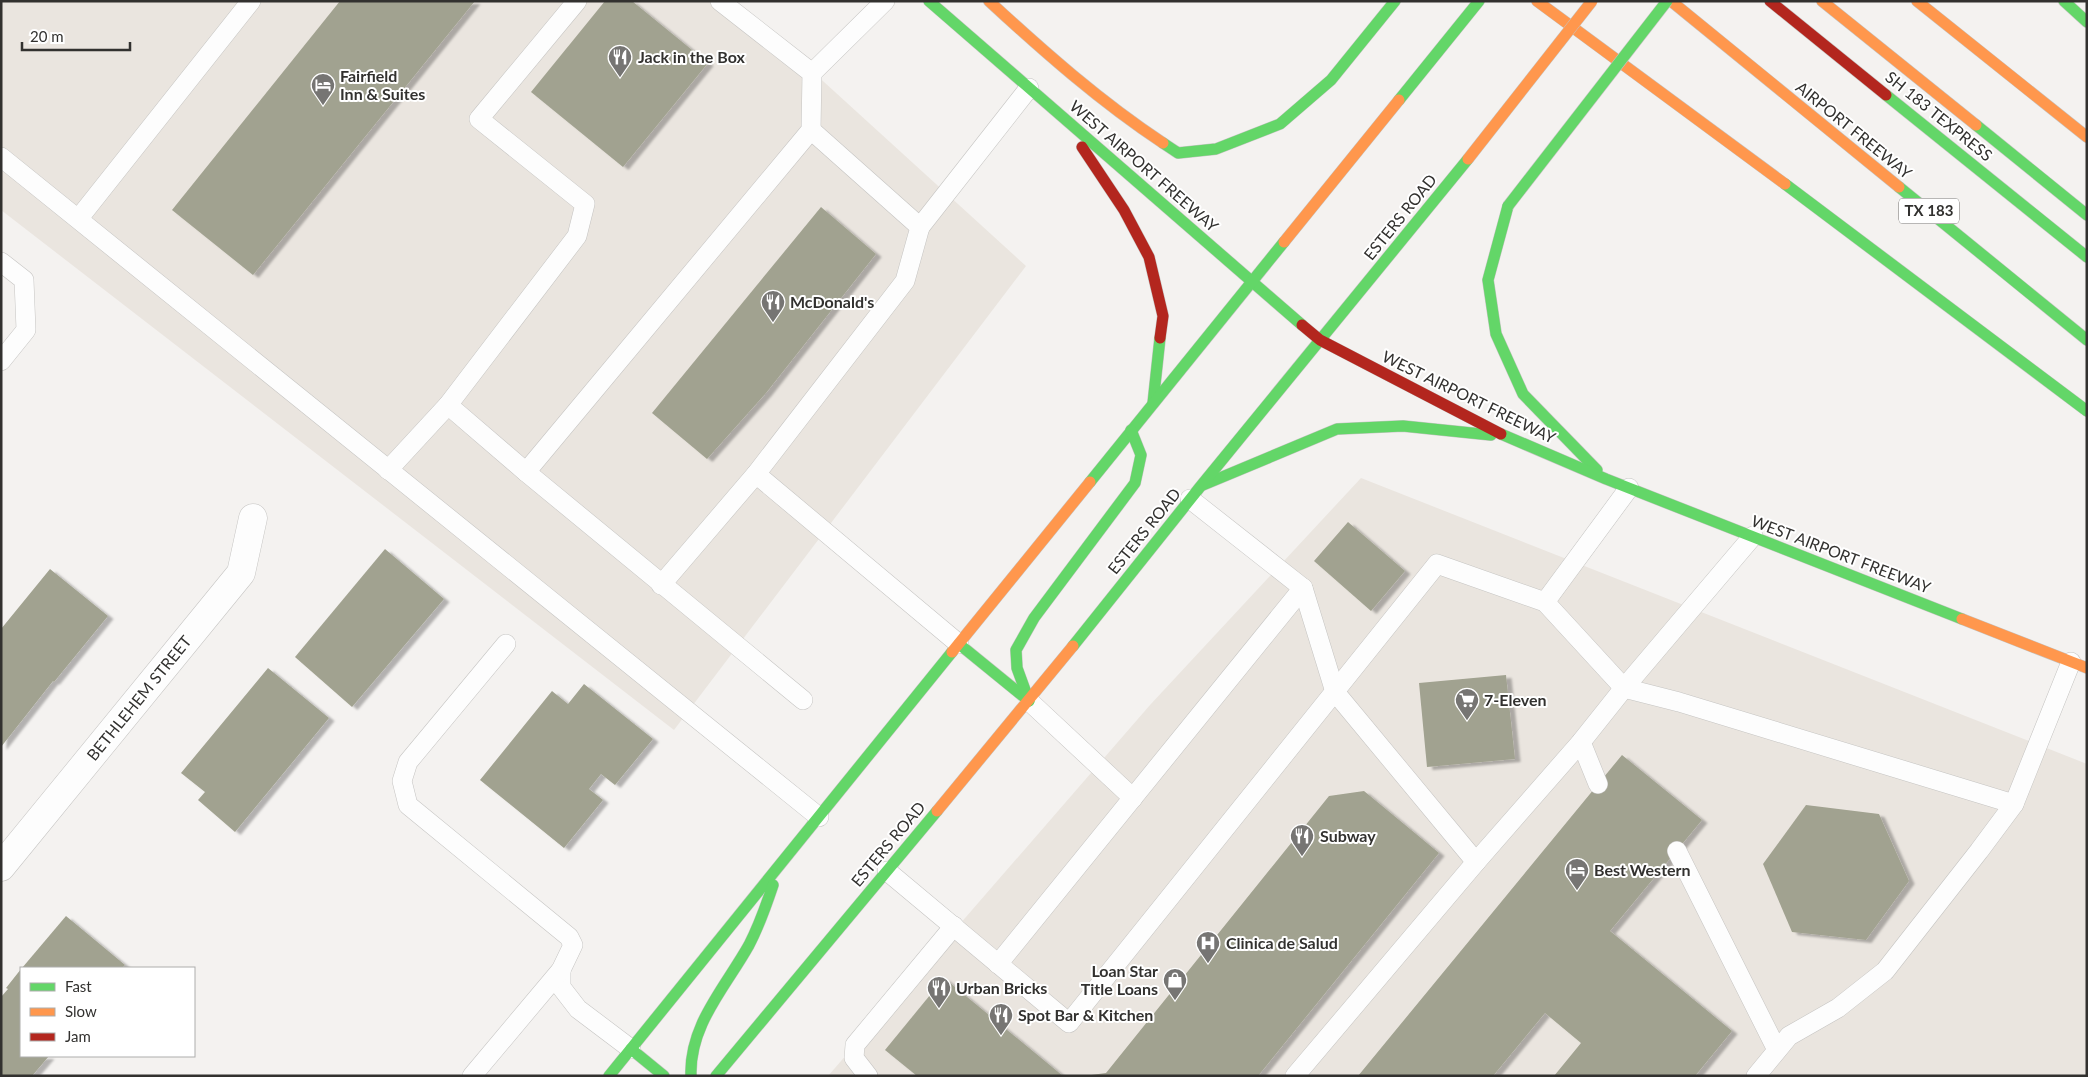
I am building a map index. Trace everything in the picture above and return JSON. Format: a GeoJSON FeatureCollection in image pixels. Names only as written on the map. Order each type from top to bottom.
{"type":"FeatureCollection","features":[{"type":"Feature","properties":{"kind":"main road","name":"WEST AIRPORT FREEWAY"},"geometry":{"type":"LineString","coordinates":[[929,1],[1320,340],[1505,436],[1606,479],[2079,665]]}},
{"type":"Feature","properties":{"kind":"main road"},"geometry":{"type":"LineString","coordinates":[[989,1],[1029,38],[1139,126],[1178,153],[1216,149],[1280,124],[1330,80],[1395,1]]}},
{"type":"Feature","properties":{"kind":"main road"},"geometry":{"type":"LineString","coordinates":[[609,1076],[1479,1]]}},
{"type":"Feature","properties":{"kind":"main road"},"geometry":{"type":"LineString","coordinates":[[1537,1],[1756,162],[2087,411]]}},
{"type":"Feature","properties":{"kind":"main road","name":"ESTERS ROAD"},"geometry":{"type":"LineString","coordinates":[[716,1076],[1029,701],[1195,493],[1468,159],[1592,1]]}},
{"type":"Feature","properties":{"kind":"main road"},"geometry":{"type":"LineString","coordinates":[[1606,479],[1523,394],[1496,334],[1488,280],[1508,206],[1669,1]]}},
{"type":"Feature","properties":{"kind":"main road","name":"AIRPORT FREEWAY"},"geometry":{"type":"LineString","coordinates":[[1669,1],[2087,340]]}},
{"type":"Feature","properties":{"kind":"main road","name":"SH 183 TEXPRESS"},"geometry":{"type":"LineString","coordinates":[[1770,1],[2087,257]]}},
{"type":"Feature","properties":{"kind":"main road","name":"SH 183 TEXPRESS"},"geometry":{"type":"LineString","coordinates":[[1822,1],[2087,215]]}},
{"type":"Feature","properties":{"kind":"main road"},"geometry":{"type":"LineString","coordinates":[[1917,1],[2087,137]]}},
{"type":"Feature","properties":{"kind":"main road"},"geometry":{"type":"LineString","coordinates":[[2064,1],[2087,22]]}},
{"type":"Feature","properties":{"kind":"main road"},"geometry":{"type":"LineString","coordinates":[[1062,116],[1124,210],[1149,257],[1163,316],[1153,403]]}},
{"type":"Feature","properties":{"kind":"main road"},"geometry":{"type":"LineString","coordinates":[[1195,493],[1336,429],[1403,426],[1505,436]]}},
{"type":"Feature","properties":{"kind":"main road"},"geometry":{"type":"LineString","coordinates":[[1029,701],[1017,668],[1016,650],[1034,618],[1135,483],[1142,455],[1131,430]]}},
{"type":"Feature","properties":{"kind":"main road"},"geometry":{"type":"LineString","coordinates":[[959,644],[1029,701]]}},
{"type":"Feature","properties":{"kind":"main road"},"geometry":{"type":"LineString","coordinates":[[691,1076],[688,1065],[699,1025],[756,932],[780,864]]}},
{"type":"Feature","properties":{"kind":"main road"},"geometry":{"type":"LineString","coordinates":[[631,1049],[664,1076]]}},
{"type":"Feature","properties":{"kind":"street","name":"BETHLEHEM STREET"},"geometry":{"type":"LineString","coordinates":[[1,867],[241,573],[253,518]]}},
{"type":"Feature","properties":{"kind":"lane"},"geometry":{"type":"LineString","coordinates":[[79,218],[251,1]]}},
{"type":"Feature","properties":{"kind":"lane"},"geometry":{"type":"LineString","coordinates":[[388,470],[448,405],[577,236],[585,204],[479,119],[577,1]]}},
{"type":"Feature","properties":{"kind":"lane"},"geometry":{"type":"LineString","coordinates":[[720,1],[812,73]]}},
{"type":"Feature","properties":{"kind":"lane"},"geometry":{"type":"LineString","coordinates":[[526,472],[811,130],[812,73],[885,1]]}},
{"type":"Feature","properties":{"kind":"lane"},"geometry":{"type":"LineString","coordinates":[[661,584],[756,474],[905,281],[920,227],[1029,88]]}},
{"type":"Feature","properties":{"kind":"lane"},"geometry":{"type":"LineString","coordinates":[[811,130],[920,227]]}},
{"type":"Feature","properties":{"kind":"lane"},"geometry":{"type":"LineString","coordinates":[[1,157],[79,218],[819,817]]}},
{"type":"Feature","properties":{"kind":"lane"},"geometry":{"type":"LineString","coordinates":[[1,262],[24,280],[26,330],[1,361]]}},
{"type":"Feature","properties":{"kind":"lane"},"geometry":{"type":"LineString","coordinates":[[448,405],[526,472],[802,700]]}},
{"type":"Feature","properties":{"kind":"lane"},"geometry":{"type":"LineString","coordinates":[[756,474],[959,644]]}},
{"type":"Feature","properties":{"kind":"lane"},"geometry":{"type":"LineString","coordinates":[[1545,602],[1629,488]]}},
{"type":"Feature","properties":{"kind":"lane"},"geometry":{"type":"LineString","coordinates":[[1195,493],[1303,588],[1335,692],[1476,862]]}},
{"type":"Feature","properties":{"kind":"lane"},"geometry":{"type":"LineString","coordinates":[[1294,1076],[1581,742],[1624,688],[1753,536]]}},
{"type":"Feature","properties":{"kind":"lane"},"geometry":{"type":"LineString","coordinates":[[887,871],[1069,1023],[1438,564],[1545,602],[1624,688],[1679,702],[2014,804]]}},
{"type":"Feature","properties":{"kind":"lane"},"geometry":{"type":"LineString","coordinates":[[998,964],[1303,588]]}},
{"type":"Feature","properties":{"kind":"lane"},"geometry":{"type":"LineString","coordinates":[[472,1076],[561,970],[573,945],[569,937],[408,805],[402,781],[408,762],[506,644]]}},
{"type":"Feature","properties":{"kind":"lane"},"geometry":{"type":"LineString","coordinates":[[1756,1076],[1789,1036],[1838,1008],[1885,971],[2014,804],[2079,665]]}},
{"type":"Feature","properties":{"kind":"lane"},"geometry":{"type":"LineString","coordinates":[[1029,701],[1133,798]]}},
{"type":"Feature","properties":{"kind":"lane"},"geometry":{"type":"LineString","coordinates":[[1581,742],[1598,784]]}},
{"type":"Feature","properties":{"kind":"lane"},"geometry":{"type":"LineString","coordinates":[[1677,851],[1777,1050]]}},
{"type":"Feature","properties":{"kind":"lane"},"geometry":{"type":"LineString","coordinates":[[868,1076],[854,1058],[855,1045],[954,926]]}},
{"type":"Feature","properties":{"kind":"lane"},"geometry":{"type":"LineString","coordinates":[[561,970],[561,987],[578,1009],[631,1049]]}},
{"type":"Feature","properties":{"kind":"shaded area"},"geometry":{"type":"Polygon","coordinates":[[[1,1],[735,1],[1026,266],[674,730],[1,210],[1,1]]]}},
{"type":"Feature","properties":{"kind":"shaded area"},"geometry":{"type":"Polygon","coordinates":[[[1361,478],[2087,764],[2087,1076],[828,1076],[1150,705],[1361,478]]]}},
{"type":"Feature","properties":{"kind":"building","name":"Fairfield Inn & Suites"},"geometry":{"type":"Polygon","coordinates":[[[340,1],[475,1],[253,275],[172,210],[340,1]]]}},
{"type":"Feature","properties":{"kind":"building","name":"Jack in the Box"},"geometry":{"type":"Polygon","coordinates":[[[605,1],[632,1],[708,63],[623,167],[531,92],[605,1]]]}},
{"type":"Feature","properties":{"kind":"building","name":"McDonald's"},"geometry":{"type":"Polygon","coordinates":[[[821,207],[876,254],[766,393],[707,459],[652,413],[821,207]]]}},
{"type":"Feature","properties":{"kind":"building"},"geometry":{"type":"Polygon","coordinates":[[[1348,522],[1405,571],[1371,611],[1314,561],[1348,522]]]}},
{"type":"Feature","properties":{"kind":"building"},"geometry":{"type":"Polygon","coordinates":[[[385,549],[444,599],[352,707],[295,657],[385,549]]]}},
{"type":"Feature","properties":{"kind":"building"},"geometry":{"type":"Polygon","coordinates":[[[50,569],[108,616],[1,747],[1,629],[50,569]]]}},
{"type":"Feature","properties":{"kind":"building"},"geometry":{"type":"Polygon","coordinates":[[[268,668],[329,718],[235,832],[198,800],[205,792],[181,773],[268,668]]]}},
{"type":"Feature","properties":{"kind":"building","name":"7-Eleven"},"geometry":{"type":"Polygon","coordinates":[[[1506,675],[1515,759],[1427,767],[1419,683],[1506,675]]]}},
{"type":"Feature","properties":{"kind":"building"},"geometry":{"type":"Polygon","coordinates":[[[584,684],[653,739],[615,785],[601,774],[589,789],[603,800],[564,848],[480,780],[552,691],[568,704],[584,684]]]}},
{"type":"Feature","properties":{"kind":"building","name":"Best Western"},"geometry":{"type":"Polygon","coordinates":[[[1622,755],[1702,820],[1610,931],[1732,1031],[1695,1076],[1554,1076],[1581,1043],[1545,1013],[1493,1076],[1358,1076],[1622,755]]]}},
{"type":"Feature","properties":{"kind":"building"},"geometry":{"type":"Polygon","coordinates":[[[1364,791],[1439,853],[1258,1076],[1084,1076],[1106,1073],[1329,796],[1364,791]]]}},
{"type":"Feature","properties":{"kind":"building"},"geometry":{"type":"Polygon","coordinates":[[[1806,805],[1879,814],[1909,881],[1866,940],[1792,932],[1763,864],[1806,805]]]}},
{"type":"Feature","properties":{"kind":"building"},"geometry":{"type":"Polygon","coordinates":[[[66,916],[125,965],[123,967],[23,967],[66,916]]]}},
{"type":"Feature","properties":{"kind":"building"},"geometry":{"type":"Polygon","coordinates":[[[20,970],[20,1057],[48,1057],[32,1076],[1,1076],[1,997],[8,989],[6,988],[20,970]]]}},
{"type":"Feature","properties":{"kind":"building"},"geometry":{"type":"Polygon","coordinates":[[[944,978],[1063,1076],[917,1076],[885,1050],[944,978]]]}},
{"type":"Feature","properties":{"kind":"traffic: fast"},"geometry":{"type":"LineString","coordinates":[[929,1],[1302,325]]}},
{"type":"Feature","properties":{"kind":"traffic: fast"},"geometry":{"type":"LineString","coordinates":[[1163,143],[1178,153],[1216,149],[1280,124],[1331,80],[1395,1]]}},
{"type":"Feature","properties":{"kind":"traffic: fast"},"geometry":{"type":"LineString","coordinates":[[1399,100],[1479,1]]}},
{"type":"Feature","properties":{"kind":"traffic: fast"},"geometry":{"type":"LineString","coordinates":[[1508,206],[1667,1]]}},
{"type":"Feature","properties":{"kind":"traffic: fast"},"geometry":{"type":"LineString","coordinates":[[2064,1],[2087,22]]}},
{"type":"Feature","properties":{"kind":"traffic: fast"},"geometry":{"type":"LineString","coordinates":[[1886,95],[2087,257]]}},
{"type":"Feature","properties":{"kind":"traffic: fast"},"geometry":{"type":"LineString","coordinates":[[1976,125],[2087,215]]}},
{"type":"Feature","properties":{"kind":"traffic: fast"},"geometry":{"type":"LineString","coordinates":[[1073,646],[1200,487],[1468,159]]}},
{"type":"Feature","properties":{"kind":"traffic: fast"},"geometry":{"type":"LineString","coordinates":[[1785,184],[2087,411]]}},
{"type":"Feature","properties":{"kind":"traffic: fast"},"geometry":{"type":"LineString","coordinates":[[1899,187],[2087,340]]}},
{"type":"Feature","properties":{"kind":"traffic: fast"},"geometry":{"type":"LineString","coordinates":[[1508,206],[1488,280],[1496,334],[1523,394],[1597,470]]}},
{"type":"Feature","properties":{"kind":"traffic: fast"},"geometry":{"type":"LineString","coordinates":[[1090,482],[1284,242]]}},
{"type":"Feature","properties":{"kind":"traffic: fast"},"geometry":{"type":"LineString","coordinates":[[1153,403],[1160,338]]}},
{"type":"Feature","properties":{"kind":"traffic: fast"},"geometry":{"type":"LineString","coordinates":[[1203,485],[1337,429],[1403,426],[1491,435]]}},
{"type":"Feature","properties":{"kind":"traffic: fast"},"geometry":{"type":"LineString","coordinates":[[1029,701],[1017,668],[1016,650],[1034,618],[1135,483],[1141,455],[1131,430]]}},
{"type":"Feature","properties":{"kind":"traffic: fast"},"geometry":{"type":"LineString","coordinates":[[1501,434],[1606,479],[1962,619]]}},
{"type":"Feature","properties":{"kind":"traffic: fast"},"geometry":{"type":"LineString","coordinates":[[959,644],[1029,701]]}},
{"type":"Feature","properties":{"kind":"traffic: fast"},"geometry":{"type":"LineString","coordinates":[[609,1076],[952,652]]}},
{"type":"Feature","properties":{"kind":"traffic: fast"},"geometry":{"type":"LineString","coordinates":[[716,1076],[937,811]]}},
{"type":"Feature","properties":{"kind":"traffic: fast"},"geometry":{"type":"LineString","coordinates":[[691,1076],[692,1057],[702,1023],[749,945],[773,885]]}},
{"type":"Feature","properties":{"kind":"traffic: fast"},"geometry":{"type":"LineString","coordinates":[[631,1049],[664,1076]]}},
{"type":"Feature","properties":{"kind":"traffic: slow"},"geometry":{"type":"LineString","coordinates":[[989,1],[1030,39],[1117,111],[1163,143]]}},
{"type":"Feature","properties":{"kind":"traffic: slow"},"geometry":{"type":"LineString","coordinates":[[1537,1],[1785,184]]}},
{"type":"Feature","properties":{"kind":"traffic: slow"},"geometry":{"type":"LineString","coordinates":[[1468,159],[1592,1]]}},
{"type":"Feature","properties":{"kind":"traffic: slow"},"geometry":{"type":"LineString","coordinates":[[1671,1],[1899,187]]}},
{"type":"Feature","properties":{"kind":"traffic: slow"},"geometry":{"type":"LineString","coordinates":[[1822,1],[1976,125]]}},
{"type":"Feature","properties":{"kind":"traffic: slow"},"geometry":{"type":"LineString","coordinates":[[1917,1],[2087,137]]}},
{"type":"Feature","properties":{"kind":"traffic: slow"},"geometry":{"type":"LineString","coordinates":[[1284,242],[1399,100]]}},
{"type":"Feature","properties":{"kind":"traffic: slow"},"geometry":{"type":"LineString","coordinates":[[952,652],[1090,482]]}},
{"type":"Feature","properties":{"kind":"traffic: slow"},"geometry":{"type":"LineString","coordinates":[[1962,619],[2087,668]]}},
{"type":"Feature","properties":{"kind":"traffic: slow"},"geometry":{"type":"LineString","coordinates":[[937,811],[1073,646]]}},
{"type":"Feature","properties":{"kind":"traffic: jam"},"geometry":{"type":"LineString","coordinates":[[1770,1],[1886,95]]}},
{"type":"Feature","properties":{"kind":"traffic: jam"},"geometry":{"type":"LineString","coordinates":[[1082,147],[1124,210],[1149,257],[1163,316],[1160,338]]}},
{"type":"Feature","properties":{"kind":"traffic: jam"},"geometry":{"type":"LineString","coordinates":[[1302,325],[1320,340],[1501,434]]}},
{"type":"Feature","properties":{"kind":"place","name":"Jack in the Box"},"geometry":{"type":"Point","coordinates":[620,78]}},
{"type":"Feature","properties":{"kind":"place","name":"Fairfield Inn & Suites"},"geometry":{"type":"Point","coordinates":[323,106]}},
{"type":"Feature","properties":{"kind":"place","name":"McDonald's"},"geometry":{"type":"Point","coordinates":[773,323]}},
{"type":"Feature","properties":{"kind":"place","name":"7-Eleven"},"geometry":{"type":"Point","coordinates":[1467,721]}},
{"type":"Feature","properties":{"kind":"place","name":"Subway"},"geometry":{"type":"Point","coordinates":[1302,857]}},
{"type":"Feature","properties":{"kind":"place","name":"Best Western"},"geometry":{"type":"Point","coordinates":[1577,891]}},
{"type":"Feature","properties":{"kind":"place","name":"Clinica de Salud"},"geometry":{"type":"Point","coordinates":[1208,964]}},
{"type":"Feature","properties":{"kind":"place","name":"Loan Star Title Loans"},"geometry":{"type":"Point","coordinates":[1175,1001]}},
{"type":"Feature","properties":{"kind":"place","name":"Urban Bricks"},"geometry":{"type":"Point","coordinates":[939,1009]}},
{"type":"Feature","properties":{"kind":"place","name":"Spot Bar & Kitchen"},"geometry":{"type":"Point","coordinates":[1001,1036]}}]}
